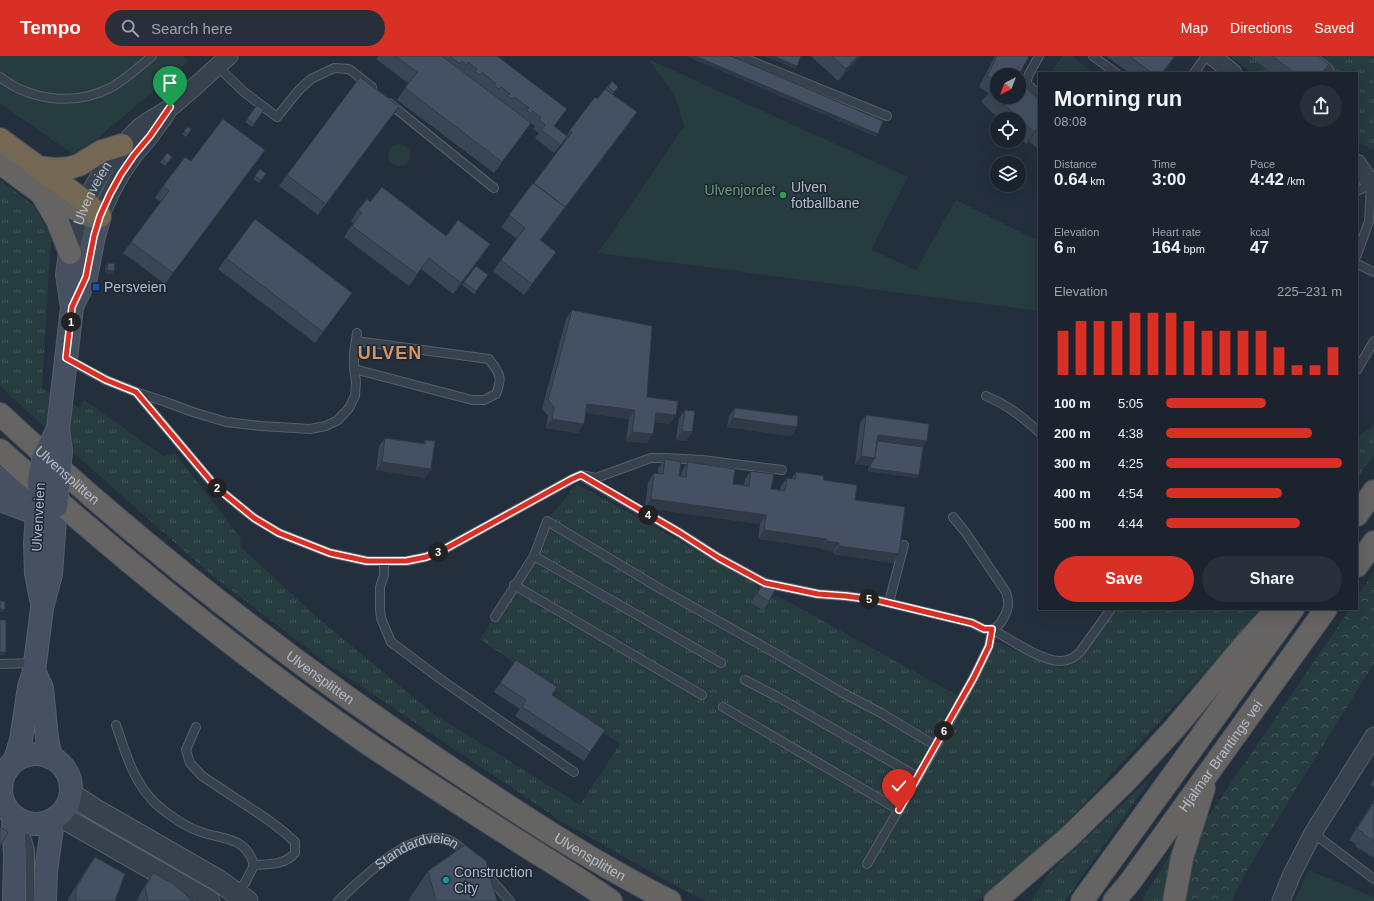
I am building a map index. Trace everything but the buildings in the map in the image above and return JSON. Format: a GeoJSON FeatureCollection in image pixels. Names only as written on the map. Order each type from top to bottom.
{"type":"FeatureCollection","features":[{"type":"Feature","properties":{"kind":"highway"},"geometry":{"type":"LineString","coordinates":[[0,139],[37,167],[90,211]]}},
{"type":"Feature","properties":{"kind":"highway"},"geometry":{"type":"LineString","coordinates":[[37,167],[55,169],[69,168],[79,165],[102,151],[122,145]]}},
{"type":"Feature","properties":{"kind":"highway"},"geometry":{"type":"LineString","coordinates":[[0,163],[40,193],[90,211]]}},
{"type":"Feature","properties":{"kind":"highway"},"geometry":{"type":"LineString","coordinates":[[40,193],[57,220],[70,253]]}},
{"type":"Feature","properties":{"kind":"highway","name":"Ulvensplitten"},"geometry":{"type":"LineString","coordinates":[[0,414],[146,543],[196,584],[287,654],[371,714],[486,791],[608,867],[670,901]]}},
{"type":"Feature","properties":{"kind":"highway","name":"Ulvensplitten"},"geometry":{"type":"LineString","coordinates":[[0,450],[62,506],[128,561],[284,684],[400,766],[604,896],[618,901]]}},
{"type":"Feature","properties":{"kind":"highway"},"geometry":{"type":"LineString","coordinates":[[1358,514],[1374,491]]}},
{"type":"Feature","properties":{"kind":"highway"},"geometry":{"type":"LineString","coordinates":[[1358,565],[1374,542]]}},
{"type":"Feature","properties":{"kind":"highway"},"geometry":{"type":"LineString","coordinates":[[995,901],[1070,837],[1154,751],[1194,707],[1247,642],[1276,610]]}},
{"type":"Feature","properties":{"kind":"highway","name":"Hjalmar Brantings vei"},"geometry":{"type":"LineString","coordinates":[[1082,901],[1292,610]]}},
{"type":"Feature","properties":{"kind":"highway","name":"Hjalmar Brantings vei"},"geometry":{"type":"LineString","coordinates":[[1114,901],[1126,891],[1211,769],[1325,610]]}},
{"type":"Feature","properties":{"kind":"highway"},"geometry":{"type":"LineString","coordinates":[[1174,901],[1175,889],[1182,858],[1211,769]]}},
{"type":"Feature","properties":{"kind":"highway"},"geometry":{"type":"LineString","coordinates":[[1022,901],[1050,855]]}},
{"type":"Feature","properties":{"kind":"main road","name":"Ulvenveien"},"geometry":{"type":"LineString","coordinates":[[72,307],[86,277],[94,236],[90,211]]}},
{"type":"Feature","properties":{"kind":"main road","name":"Ulvenveien"},"geometry":{"type":"LineString","coordinates":[[42,608],[36,573],[35,543],[46,510],[61,451],[58,429],[72,307],[67,275],[70,253]]}},
{"type":"Feature","properties":{"kind":"main road","name":"Ulvenveien"},"geometry":{"type":"LineString","coordinates":[[15,760],[21,740],[29,687],[35,667],[42,608],[51,574],[53,556],[46,510],[39,488],[40,474],[44,457],[58,429]]}},
{"type":"Feature","properties":{"kind":"main road"},"geometry":{"type":"LineString","coordinates":[[0,478],[39,488]]}},
{"type":"Feature","properties":{"kind":"main road"},"geometry":{"type":"LineString","coordinates":[[0,497],[6,502],[46,510]]}},
{"type":"Feature","properties":{"kind":"main road"},"geometry":{"type":"LineString","coordinates":[[35,667],[42,688],[47,738],[51,758]]}},
{"type":"Feature","properties":{"kind":"main road"},"geometry":{"type":"LineString","coordinates":[[45,901],[46,871],[56,819],[67,806],[71,794],[71,784],[61,765],[45,755],[34,754],[23,756],[15,760],[5,771],[0,788],[3,802],[8,812],[18,819],[32,825],[41,824],[56,819]]}},
{"type":"Feature","properties":{"kind":"main road"},"geometry":{"type":"LineString","coordinates":[[14,901],[14,856],[18,819]]}},
{"type":"Feature","properties":{"kind":"street"},"geometry":{"type":"LineString","coordinates":[[1212,56],[1232,72]]}},
{"type":"Feature","properties":{"kind":"street","name":"Ulvenveien"},"geometry":{"type":"LineString","coordinates":[[90,211],[94,184],[105,166],[122,145],[142,126],[170,107],[220,60]]}},
{"type":"Feature","properties":{"kind":"street","name":"Ulvenveien"},"geometry":{"type":"LineString","coordinates":[[70,253],[75,232],[90,211],[110,194],[134,155],[150,136],[170,107]]}},
{"type":"Feature","properties":{"kind":"street"},"geometry":{"type":"LineString","coordinates":[[1358,165],[1367,186]]}},
{"type":"Feature","properties":{"kind":"street"},"geometry":{"type":"LineString","coordinates":[[1281,901],[1298,861],[1313,833],[1374,736]]}},
{"type":"Feature","properties":{"kind":"street"},"geometry":{"type":"LineString","coordinates":[[71,794],[242,896]]}},
{"type":"Feature","properties":{"kind":"street"},"geometry":{"type":"LineString","coordinates":[[56,819],[67,820],[208,901]]}},
{"type":"Feature","properties":{"kind":"lane"},"geometry":{"type":"LineString","coordinates":[[0,76],[18,88],[36,95],[59,99],[80,98],[110,88],[122,81],[152,56]]}},
{"type":"Feature","properties":{"kind":"lane"},"geometry":{"type":"LineString","coordinates":[[739,56],[887,116]]}},
{"type":"Feature","properties":{"kind":"lane"},"geometry":{"type":"LineString","coordinates":[[1038,94],[1026,82],[1028,74],[1039,56]]}},
{"type":"Feature","properties":{"kind":"lane"},"geometry":{"type":"LineString","coordinates":[[1093,56],[1115,72]]}},
{"type":"Feature","properties":{"kind":"lane"},"geometry":{"type":"LineString","coordinates":[[1195,72],[1206,56]]}},
{"type":"Feature","properties":{"kind":"lane"},"geometry":{"type":"LineString","coordinates":[[1312,56],[1330,72]]}},
{"type":"Feature","properties":{"kind":"lane"},"geometry":{"type":"LineString","coordinates":[[220,60],[244,92],[277,117],[299,90],[311,79],[334,68],[348,69],[363,79],[494,188]]}},
{"type":"Feature","properties":{"kind":"lane"},"geometry":{"type":"LineString","coordinates":[[1358,252],[1369,221],[1367,186]]}},
{"type":"Feature","properties":{"kind":"lane"},"geometry":{"type":"LineString","coordinates":[[1358,264],[1374,272]]}},
{"type":"Feature","properties":{"kind":"lane"},"geometry":{"type":"LineString","coordinates":[[66,358],[106,380],[193,412],[226,422],[310,429],[326,426],[338,420],[356,396],[354,369],[356,337],[489,359],[498,372],[501,383],[496,394],[484,400],[472,400],[354,369]]}},
{"type":"Feature","properties":{"kind":"lane"},"geometry":{"type":"LineString","coordinates":[[1358,368],[1374,341]]}},
{"type":"Feature","properties":{"kind":"lane"},"geometry":{"type":"LineString","coordinates":[[136,392],[216,487],[254,518],[279,533],[330,553],[367,561],[406,561],[426,557],[443,550],[581,475],[596,478],[651,458],[702,460],[782,470]]}},
{"type":"Feature","properties":{"kind":"lane"},"geometry":{"type":"LineString","coordinates":[[986,396],[1009,407],[1038,431]]}},
{"type":"Feature","properties":{"kind":"lane"},"geometry":{"type":"LineString","coordinates":[[581,475],[680,533],[719,558],[765,583],[818,594],[889,602],[972,623],[984,629],[992,629],[1055,661],[1065,660],[1080,652],[1110,610]]}},
{"type":"Feature","properties":{"kind":"lane"},"geometry":{"type":"LineString","coordinates":[[953,517],[966,533],[1006,592],[1009,603],[1005,614],[999,625],[992,629]]}},
{"type":"Feature","properties":{"kind":"lane"},"geometry":{"type":"LineString","coordinates":[[495,617],[514,585],[534,556],[547,521],[659,588],[843,693],[881,713],[936,746]]}},
{"type":"Feature","properties":{"kind":"lane"},"geometry":{"type":"LineString","coordinates":[[889,602],[904,545]]}},
{"type":"Feature","properties":{"kind":"lane"},"geometry":{"type":"LineString","coordinates":[[534,556],[721,663]]}},
{"type":"Feature","properties":{"kind":"lane"},"geometry":{"type":"LineString","coordinates":[[384,561],[384,575],[380,587],[380,609],[381,618],[391,642],[443,681],[574,772]]}},
{"type":"Feature","properties":{"kind":"lane"},"geometry":{"type":"LineString","coordinates":[[514,585],[626,652],[702,695]]}},
{"type":"Feature","properties":{"kind":"lane"},"geometry":{"type":"LineString","coordinates":[[867,864],[936,746],[974,677],[989,646],[992,629]]}},
{"type":"Feature","properties":{"kind":"lane"},"geometry":{"type":"LineString","coordinates":[[0,664],[35,667]]}},
{"type":"Feature","properties":{"kind":"lane"},"geometry":{"type":"LineString","coordinates":[[745,680],[776,696],[918,777]]}},
{"type":"Feature","properties":{"kind":"lane"},"geometry":{"type":"LineString","coordinates":[[723,707],[899,810]]}},
{"type":"Feature","properties":{"kind":"lane"},"geometry":{"type":"LineString","coordinates":[[116,725],[133,773],[143,790],[156,804],[179,821],[203,833],[227,838],[242,846],[251,855],[254,865],[245,883],[242,896]]}},
{"type":"Feature","properties":{"kind":"lane"},"geometry":{"type":"LineString","coordinates":[[196,727],[186,750],[190,763],[202,776],[267,818],[294,842],[295,853],[291,858],[283,862],[254,865]]}},
{"type":"Feature","properties":{"kind":"lane"},"geometry":{"type":"LineString","coordinates":[[18,819],[30,850],[30,901]]}},
{"type":"Feature","properties":{"kind":"lane"},"geometry":{"type":"LineString","coordinates":[[1313,833],[1374,879]]}},
{"type":"Feature","properties":{"kind":"lane","name":"Standardveien"},"geometry":{"type":"LineString","coordinates":[[338,901],[375,867],[396,851],[424,840],[439,838],[449,840],[472,857]]}},
{"type":"Feature","properties":{"kind":"lane"},"geometry":{"type":"LineString","coordinates":[[482,869],[510,901]]}},
{"type":"Feature","properties":{"kind":"green space"},"geometry":{"type":"Polygon","coordinates":[[[0,56],[184,56],[188,61],[89,146],[83,150],[71,153],[0,103],[0,56]]]}},
{"type":"Feature","properties":{"kind":"green space"},"geometry":{"type":"Polygon","coordinates":[[[1062,56],[1072,56],[1092,72],[1052,72],[1062,56]]]}},
{"type":"Feature","properties":{"kind":"green space"},"geometry":{"type":"Polygon","coordinates":[[[1230,56],[1374,56],[1374,150],[1358,142],[1358,72],[1251,72],[1230,56]]]}},
{"type":"Feature","properties":{"kind":"green space","name":"Ulvenjordet"},"geometry":{"type":"Polygon","coordinates":[[[648,59],[908,177],[871,250],[916,270],[956,200],[1038,241],[1038,311],[598,253],[684,126],[675,95],[648,59]]]}},
{"type":"Feature","properties":{"kind":"green space"},"geometry":{"type":"Polygon","coordinates":[[[399,144],[407,147],[410,155],[407,163],[399,166],[391,163],[388,155],[391,147],[399,144]]]}},
{"type":"Feature","properties":{"kind":"green space"},"geometry":{"type":"Polygon","coordinates":[[[0,180],[34,206],[51,236],[42,388],[80,408],[84,400],[163,456],[175,453],[240,537],[241,547],[317,617],[435,715],[580,805],[620,744],[553,700],[557,692],[480,639],[534,556],[547,521],[577,484],[753,582],[758,590],[751,603],[778,596],[962,698],[994,641],[1062,669],[1109,610],[1258,610],[1242,632],[1061,829],[989,895],[975,901],[706,901],[674,885],[561,821],[325,662],[209,573],[0,386],[0,180]]]}},
{"type":"Feature","properties":{"kind":"green space"},"geometry":{"type":"Polygon","coordinates":[[[1374,423],[1374,455],[1358,477],[1358,435],[1370,429],[1374,423]]]}},
{"type":"Feature","properties":{"kind":"green space"},"geometry":{"type":"Polygon","coordinates":[[[1374,572],[1374,663],[1285,807],[1245,874],[1231,901],[1181,901],[1202,827],[1207,818],[1349,610],[1358,610],[1358,596],[1374,572]]]}},
{"type":"Feature","properties":{"kind":"green space"},"geometry":{"type":"Polygon","coordinates":[[[1154,774],[1065,901],[1031,901],[1048,874],[1154,774]]]}},
{"type":"Feature","properties":{"kind":"green space"},"geometry":{"type":"Polygon","coordinates":[[[1176,844],[1167,901],[1142,901],[1176,844]]]}},
{"type":"Feature","properties":{"kind":"green space"},"geometry":{"type":"Polygon","coordinates":[[[1308,870],[1374,897],[1374,901],[1295,901],[1308,870]]]}},
{"type":"Feature","properties":{"kind":"place","name":"Ulven fotballbane"},"geometry":{"type":"Point","coordinates":[783,195]}},
{"type":"Feature","properties":{"kind":"place","name":"Persveien"},"geometry":{"type":"Point","coordinates":[96,287]}},
{"type":"Feature","properties":{"kind":"place","name":"Construction City"},"geometry":{"type":"Point","coordinates":[446,880]}},
{"type":"Feature","properties":{"kind":"district","name":"ULVEN"},"geometry":{"type":"Point","coordinates":[390,353]}},
{"type":"Feature","properties":{"kind":"route"},"geometry":{"type":"LineString","coordinates":[[170,107],[121,174],[100,216],[94,236],[86,277],[72,307],[66,358],[106,380],[136,392],[216,487],[245,512],[279,533],[330,553],[367,561],[406,561],[426,557],[443,550],[581,475],[680,533],[719,558],[765,583],[818,594],[889,602],[972,623],[984,629],[992,629],[989,646],[974,677],[899,810]]}}]}
